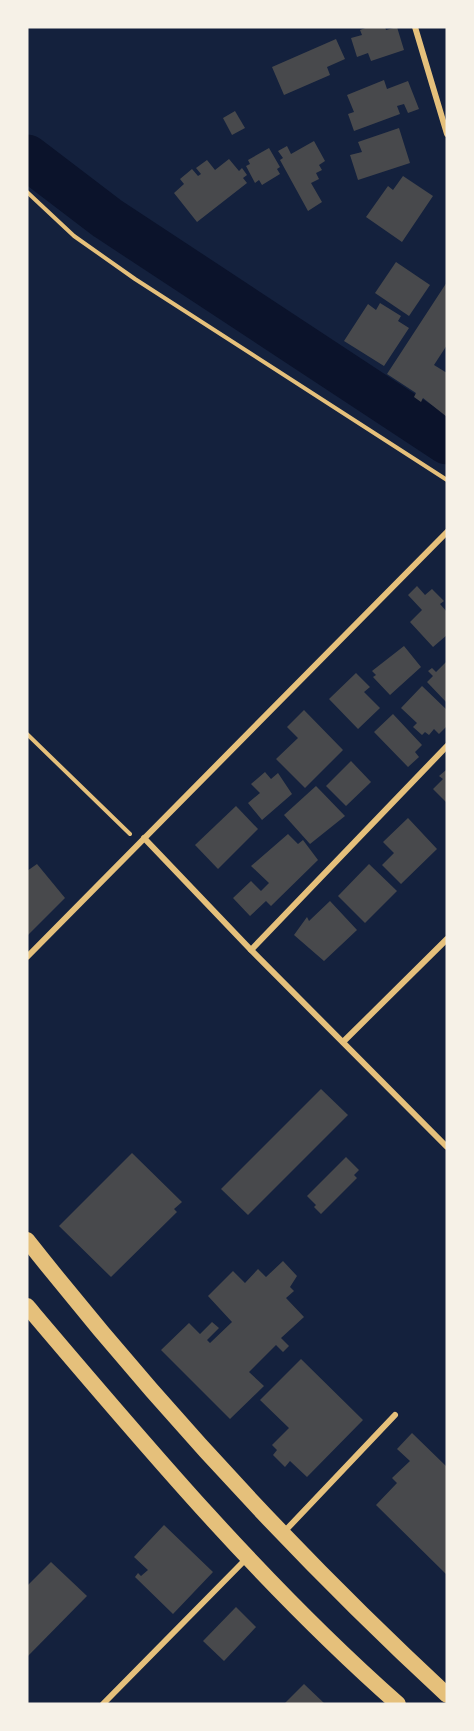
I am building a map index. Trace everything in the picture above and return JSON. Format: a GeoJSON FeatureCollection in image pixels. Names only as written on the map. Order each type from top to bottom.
{"type":"FeatureCollection","features":[{"type":"Feature","properties":{"kind":"highway"},"geometry":{"type":"LineString","coordinates":[[27,1240],[188,1430],[283,1533],[447,1695]]}},
{"type":"Feature","properties":{"kind":"highway"},"geometry":{"type":"LineString","coordinates":[[27,1306],[156,1457],[248,1557],[398,1704]]}},
{"type":"Feature","properties":{"kind":"street"},"geometry":{"type":"LineString","coordinates":[[415,27],[447,134]]}},
{"type":"Feature","properties":{"kind":"street"},"geometry":{"type":"LineString","coordinates":[[27,957],[447,532]]}},
{"type":"Feature","properties":{"kind":"street"},"geometry":{"type":"LineString","coordinates":[[251,950],[447,746]]}},
{"type":"Feature","properties":{"kind":"street"},"geometry":{"type":"LineString","coordinates":[[142,840],[446,1143]]}},
{"type":"Feature","properties":{"kind":"street"},"geometry":{"type":"LineString","coordinates":[[343,1042],[447,939]]}},
{"type":"Feature","properties":{"kind":"street"},"geometry":{"type":"LineString","coordinates":[[283,1533],[395,1415]]}},
{"type":"Feature","properties":{"kind":"street"},"geometry":{"type":"LineString","coordinates":[[103,1704],[248,1557]]}},
{"type":"Feature","properties":{"kind":"path"},"geometry":{"type":"LineString","coordinates":[[27,192],[74,236],[135,279],[447,480]]}},
{"type":"Feature","properties":{"kind":"path"},"geometry":{"type":"LineString","coordinates":[[27,734],[142,840]]}},
{"type":"Feature","properties":{"kind":"building"},"geometry":{"type":"Polygon","coordinates":[[[368,27],[385,27],[386,30],[397,27],[404,50],[371,61],[368,53],[357,57],[351,38],[362,35],[360,30],[368,27]]]}},
{"type":"Feature","properties":{"kind":"building"},"geometry":{"type":"Polygon","coordinates":[[[336,39],[345,59],[327,67],[330,75],[284,95],[272,67],[336,39]]]}},
{"type":"Feature","properties":{"kind":"building"},"geometry":{"type":"Polygon","coordinates":[[[384,80],[387,89],[408,81],[419,109],[408,113],[404,104],[397,106],[400,114],[354,131],[348,114],[354,112],[347,95],[384,80]]]}},
{"type":"Feature","properties":{"kind":"building"},"geometry":{"type":"Polygon","coordinates":[[[235,111],[245,128],[232,135],[223,118],[235,111]]]}},
{"type":"Feature","properties":{"kind":"building"},"geometry":{"type":"Polygon","coordinates":[[[399,128],[410,163],[358,180],[350,155],[362,152],[358,142],[399,128]]]}},
{"type":"Feature","properties":{"kind":"building"},"geometry":{"type":"Polygon","coordinates":[[[314,141],[325,161],[319,165],[322,170],[316,173],[319,179],[311,183],[322,202],[308,211],[280,160],[283,158],[278,151],[287,146],[291,154],[314,141]]]}},
{"type":"Feature","properties":{"kind":"building"},"geometry":{"type":"Polygon","coordinates":[[[269,148],[280,167],[277,169],[280,174],[262,185],[259,180],[255,183],[246,166],[250,164],[248,160],[269,148]]]}},
{"type":"Feature","properties":{"kind":"building"},"geometry":{"type":"Polygon","coordinates":[[[229,159],[239,171],[242,168],[247,175],[243,178],[247,183],[197,222],[174,193],[184,184],[180,179],[192,169],[198,176],[201,174],[196,168],[207,160],[215,170],[229,159]]]}},
{"type":"Feature","properties":{"kind":"building"},"geometry":{"type":"Polygon","coordinates":[[[403,176],[433,196],[402,242],[366,217],[388,186],[393,190],[403,176]]]}},
{"type":"Feature","properties":{"kind":"building"},"geometry":{"type":"Polygon","coordinates":[[[396,262],[430,285],[409,316],[375,293],[396,262]]]}},
{"type":"Feature","properties":{"kind":"building"},"geometry":{"type":"Polygon","coordinates":[[[447,282],[447,345],[434,365],[447,373],[447,417],[423,398],[421,402],[414,397],[416,393],[387,374],[447,282]]]}},
{"type":"Feature","properties":{"kind":"building"},"geometry":{"type":"Polygon","coordinates":[[[380,303],[401,316],[398,321],[409,328],[384,366],[344,341],[368,304],[376,310],[380,303]]]}},
{"type":"Feature","properties":{"kind":"building"},"geometry":{"type":"Polygon","coordinates":[[[417,586],[425,595],[432,589],[444,601],[440,604],[447,612],[447,635],[433,647],[410,622],[422,610],[408,595],[417,586]]]}},
{"type":"Feature","properties":{"kind":"building"},"geometry":{"type":"Polygon","coordinates":[[[404,646],[421,667],[390,695],[373,677],[376,675],[372,671],[404,646]]]}},
{"type":"Feature","properties":{"kind":"building"},"geometry":{"type":"Polygon","coordinates":[[[447,661],[447,703],[427,682],[433,676],[428,671],[432,668],[436,672],[447,661]]]}},
{"type":"Feature","properties":{"kind":"building"},"geometry":{"type":"Polygon","coordinates":[[[356,673],[370,687],[364,692],[380,708],[358,729],[329,699],[356,673]]]}},
{"type":"Feature","properties":{"kind":"building"},"geometry":{"type":"Polygon","coordinates":[[[422,686],[447,710],[447,726],[439,734],[434,729],[429,735],[425,732],[422,735],[413,727],[417,723],[401,708],[422,686]]]}},
{"type":"Feature","properties":{"kind":"building"},"geometry":{"type":"Polygon","coordinates":[[[304,710],[343,750],[305,788],[276,759],[298,738],[287,727],[304,710]]]}},
{"type":"Feature","properties":{"kind":"building"},"geometry":{"type":"Polygon","coordinates":[[[393,714],[422,745],[415,752],[419,757],[408,767],[374,732],[393,714]]]}},
{"type":"Feature","properties":{"kind":"building"},"geometry":{"type":"Polygon","coordinates":[[[351,761],[371,782],[346,806],[326,786],[351,761]]]}},
{"type":"Feature","properties":{"kind":"building"},"geometry":{"type":"Polygon","coordinates":[[[446,770],[447,803],[433,789],[443,779],[439,776],[446,770]]]}},
{"type":"Feature","properties":{"kind":"building"},"geometry":{"type":"Polygon","coordinates":[[[265,772],[271,779],[278,773],[292,794],[262,820],[248,803],[260,793],[251,784],[265,772]]]}},
{"type":"Feature","properties":{"kind":"building"},"geometry":{"type":"Polygon","coordinates":[[[316,786],[345,816],[310,844],[284,815],[316,786]]]}},
{"type":"Feature","properties":{"kind":"building"},"geometry":{"type":"Polygon","coordinates":[[[236,806],[258,829],[218,869],[195,845],[236,806]]]}},
{"type":"Feature","properties":{"kind":"building"},"geometry":{"type":"Polygon","coordinates":[[[408,818],[437,849],[401,884],[382,865],[394,853],[383,842],[408,818]]]}},
{"type":"Feature","properties":{"kind":"building"},"geometry":{"type":"Polygon","coordinates":[[[288,834],[298,844],[303,840],[318,860],[271,906],[266,901],[250,916],[233,898],[251,881],[261,891],[269,883],[251,866],[288,834]]]}},
{"type":"Feature","properties":{"kind":"building"},"geometry":{"type":"Polygon","coordinates":[[[37,864],[65,898],[27,936],[27,871],[37,864]]]}},
{"type":"Feature","properties":{"kind":"building"},"geometry":{"type":"Polygon","coordinates":[[[369,864],[397,891],[365,923],[338,896],[369,864]]]}},
{"type":"Feature","properties":{"kind":"building"},"geometry":{"type":"Polygon","coordinates":[[[330,901],[357,930],[324,961],[294,935],[307,917],[309,921],[330,901]]]}},
{"type":"Feature","properties":{"kind":"building"},"geometry":{"type":"Polygon","coordinates":[[[321,1089],[348,1115],[248,1215],[221,1189],[321,1089]]]}},
{"type":"Feature","properties":{"kind":"building"},"geometry":{"type":"Polygon","coordinates":[[[132,1153],[182,1202],[174,1209],[177,1212],[111,1277],[59,1226],[132,1153]]]}},
{"type":"Feature","properties":{"kind":"building"},"geometry":{"type":"Polygon","coordinates":[[[346,1157],[359,1170],[354,1175],[357,1178],[321,1214],[307,1196],[346,1157]]]}},
{"type":"Feature","properties":{"kind":"building"},"geometry":{"type":"Polygon","coordinates":[[[283,1261],[297,1276],[290,1287],[294,1291],[286,1298],[304,1317],[281,1338],[289,1346],[283,1352],[276,1345],[249,1372],[264,1386],[230,1419],[161,1350],[189,1323],[200,1334],[212,1322],[219,1328],[207,1340],[210,1343],[232,1322],[208,1296],[233,1271],[245,1283],[258,1269],[266,1277],[283,1261]]]}},
{"type":"Feature","properties":{"kind":"building"},"geometry":{"type":"Polygon","coordinates":[[[301,1359],[363,1420],[307,1477],[290,1461],[285,1467],[273,1455],[277,1450],[272,1445],[289,1428],[260,1400],[301,1359]]]}},
{"type":"Feature","properties":{"kind":"building"},"geometry":{"type":"Polygon","coordinates":[[[412,1433],[447,1467],[447,1575],[376,1505],[397,1483],[392,1478],[410,1461],[397,1449],[412,1433]]]}},
{"type":"Feature","properties":{"kind":"building"},"geometry":{"type":"Polygon","coordinates":[[[164,1525],[213,1572],[173,1614],[135,1577],[138,1573],[141,1576],[148,1570],[134,1557],[164,1525]]]}},
{"type":"Feature","properties":{"kind":"building"},"geometry":{"type":"Polygon","coordinates":[[[51,1562],[87,1596],[27,1657],[27,1586],[51,1562]]]}},
{"type":"Feature","properties":{"kind":"building"},"geometry":{"type":"Polygon","coordinates":[[[236,1607],[256,1627],[224,1661],[203,1641],[236,1607]]]}},
{"type":"Feature","properties":{"kind":"building"},"geometry":{"type":"Polygon","coordinates":[[[304,1684],[325,1704],[284,1704],[304,1684]]]}},
{"type":"Feature","properties":{"kind":"waterway"},"geometry":{"type":"LineString","coordinates":[[27,157],[107,218],[447,442]]}}]}
